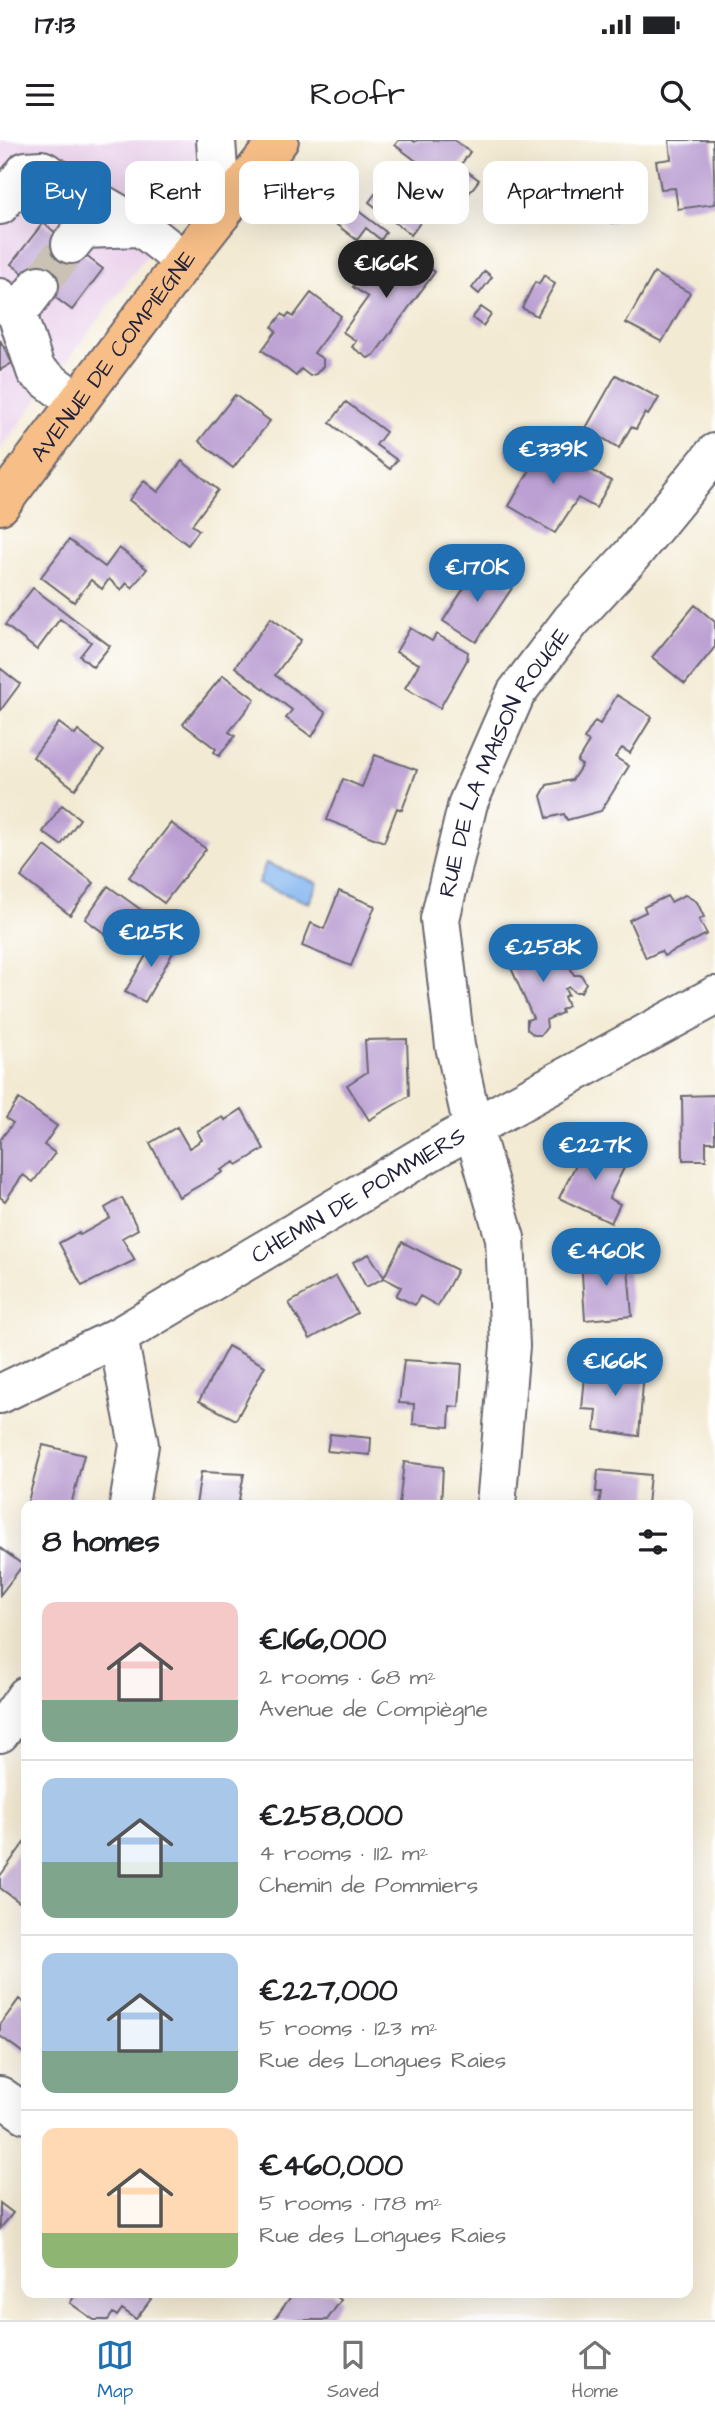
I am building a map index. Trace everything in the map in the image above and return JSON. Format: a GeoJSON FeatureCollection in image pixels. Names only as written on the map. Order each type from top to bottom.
{"type":"FeatureCollection","features":[{"type":"Feature","properties":{"kind":"main road","name":"AVENUE DE COMPIÈGNE"},"geometry":{"type":"LineString","coordinates":[[225,208],[279,140]]}},
{"type":"Feature","properties":{"kind":"main road","name":"AVENUE DE COMPIÈGNE"},"geometry":{"type":"LineString","coordinates":[[0,505],[212,224]]}},
{"type":"Feature","properties":{"kind":"street"},"geometry":{"type":"LineString","coordinates":[[216,140],[218,161]]}},
{"type":"Feature","properties":{"kind":"street"},"geometry":{"type":"LineString","coordinates":[[0,205],[26,171],[42,170],[141,227],[184,261]]}},
{"type":"Feature","properties":{"kind":"street"},"geometry":{"type":"LineString","coordinates":[[71,244],[83,229],[141,227]]}},
{"type":"Feature","properties":{"kind":"street"},"geometry":{"type":"LineString","coordinates":[[19,299],[36,370],[77,402]]}},
{"type":"Feature","properties":{"kind":"street","name":"RUE DE LA MAISON ROUGE"},"geometry":{"type":"LineString","coordinates":[[496,1500],[510,1346],[505,1238],[473,1128],[454,1046],[440,919],[468,803],[516,693],[571,621],[630,557],[715,453]]}},
{"type":"Feature","properties":{"kind":"street","name":"CHEMIN DE POMMIERS"},"geometry":{"type":"LineString","coordinates":[[0,1394],[118,1337],[473,1128],[715,996]]}},
{"type":"Feature","properties":{"kind":"street"},"geometry":{"type":"LineString","coordinates":[[118,1337],[139,1446],[130,1500]]}},
{"type":"Feature","properties":{"kind":"street"},"geometry":{"type":"LineString","coordinates":[[0,1733],[21,1703]]}},
{"type":"Feature","properties":{"kind":"street"},"geometry":{"type":"LineString","coordinates":[[0,2096],[21,2111]]}},
{"type":"Feature","properties":{"kind":"shaded area"},"geometry":{"type":"Polygon","coordinates":[[[0,140],[234,140],[218,161],[125,161],[125,224],[171,224],[0,450],[0,140]]]}},
{"type":"Feature","properties":{"kind":"water"},"geometry":{"type":"Polygon","coordinates":[[[266,863],[318,883],[309,903],[258,884],[266,863]]]}},
{"type":"Feature","properties":{"kind":"building"},"geometry":{"type":"Polygon","coordinates":[[[399,140],[454,140],[470,152],[464,161],[416,161],[395,145],[399,140]]]}},
{"type":"Feature","properties":{"kind":"building"},"geometry":{"type":"Polygon","coordinates":[[[669,140],[713,140],[715,204],[678,209],[675,188],[661,189],[656,161],[671,159],[669,140]]]}},
{"type":"Feature","properties":{"kind":"building"},"geometry":{"type":"Polygon","coordinates":[[[469,173],[479,180],[469,193],[469,173]]]}},
{"type":"Feature","properties":{"kind":"building"},"geometry":{"type":"Polygon","coordinates":[[[359,212],[386,232],[381,240],[366,228],[357,240],[336,224],[359,224],[359,212]]]}},
{"type":"Feature","properties":{"kind":"building"},"geometry":{"type":"Polygon","coordinates":[[[44,224],[103,269],[72,310],[11,264],[44,224]]]}},
{"type":"Feature","properties":{"kind":"building"},"geometry":{"type":"Polygon","coordinates":[[[397,224],[419,224],[411,235],[397,224]]]}},
{"type":"Feature","properties":{"kind":"building"},"geometry":{"type":"Polygon","coordinates":[[[401,246],[435,272],[374,355],[368,358],[352,347],[356,341],[343,332],[368,297],[353,287],[366,269],[377,277],[401,246]]]}},
{"type":"Feature","properties":{"kind":"building"},"geometry":{"type":"Polygon","coordinates":[[[485,271],[492,277],[479,294],[472,288],[485,271]]]}},
{"type":"Feature","properties":{"kind":"building"},"geometry":{"type":"Polygon","coordinates":[[[654,273],[690,293],[662,342],[626,323],[654,273]]]}},
{"type":"Feature","properties":{"kind":"building"},"geometry":{"type":"Polygon","coordinates":[[[544,275],[555,284],[537,316],[522,308],[535,282],[539,284],[544,275]]]}},
{"type":"Feature","properties":{"kind":"building"},"geometry":{"type":"Polygon","coordinates":[[[311,293],[341,316],[314,353],[323,359],[323,366],[316,374],[310,376],[301,369],[296,376],[262,350],[276,331],[272,327],[282,314],[286,317],[289,313],[293,317],[311,293]]]}},
{"type":"Feature","properties":{"kind":"building"},"geometry":{"type":"Polygon","coordinates":[[[481,307],[491,314],[483,326],[472,318],[481,307]]]}},
{"type":"Feature","properties":{"kind":"building"},"geometry":{"type":"Polygon","coordinates":[[[0,340],[12,363],[0,370],[0,340]]]}},
{"type":"Feature","properties":{"kind":"building"},"geometry":{"type":"Polygon","coordinates":[[[616,375],[659,398],[648,415],[645,413],[636,429],[631,427],[619,448],[586,428],[616,375]]]}},
{"type":"Feature","properties":{"kind":"building"},"geometry":{"type":"Polygon","coordinates":[[[235,395],[270,421],[233,468],[199,441],[235,395]]]}},
{"type":"Feature","properties":{"kind":"building"},"geometry":{"type":"Polygon","coordinates":[[[346,402],[386,432],[376,445],[397,460],[390,469],[330,423],[346,402]]]}},
{"type":"Feature","properties":{"kind":"building"},"geometry":{"type":"Polygon","coordinates":[[[519,439],[563,464],[568,457],[611,481],[596,508],[578,498],[555,533],[509,506],[530,470],[508,458],[506,449],[511,441],[519,439]]]}},
{"type":"Feature","properties":{"kind":"building"},"geometry":{"type":"Polygon","coordinates":[[[182,461],[218,490],[192,525],[199,530],[188,545],[129,500],[144,481],[158,492],[182,461]]]}},
{"type":"Feature","properties":{"kind":"building"},"geometry":{"type":"Polygon","coordinates":[[[69,540],[105,567],[119,548],[147,569],[132,588],[127,583],[121,590],[109,579],[102,589],[91,580],[74,602],[41,577],[69,540]]]}},
{"type":"Feature","properties":{"kind":"building"},"geometry":{"type":"Polygon","coordinates":[[[478,566],[512,588],[476,642],[443,621],[478,566]]]}},
{"type":"Feature","properties":{"kind":"building"},"geometry":{"type":"Polygon","coordinates":[[[33,588],[110,646],[93,667],[80,656],[91,642],[60,619],[37,650],[5,625],[33,588]]]}},
{"type":"Feature","properties":{"kind":"building"},"geometry":{"type":"Polygon","coordinates":[[[695,605],[715,622],[715,647],[685,684],[652,657],[695,605]]]}},
{"type":"Feature","properties":{"kind":"building"},"geometry":{"type":"Polygon","coordinates":[[[271,618],[301,640],[275,675],[326,713],[312,737],[286,718],[292,710],[235,667],[271,618]]]}},
{"type":"Feature","properties":{"kind":"building"},"geometry":{"type":"Polygon","coordinates":[[[410,628],[432,641],[436,634],[468,652],[467,660],[440,708],[405,688],[419,664],[396,652],[410,628]]]}},
{"type":"Feature","properties":{"kind":"building"},"geometry":{"type":"Polygon","coordinates":[[[0,668],[20,684],[0,711],[0,668]]]}},
{"type":"Feature","properties":{"kind":"building"},"geometry":{"type":"Polygon","coordinates":[[[223,675],[255,699],[229,732],[235,736],[219,756],[214,752],[216,749],[183,724],[223,675]]]}},
{"type":"Feature","properties":{"kind":"building"},"geometry":{"type":"Polygon","coordinates":[[[617,695],[652,717],[630,753],[622,748],[615,757],[629,766],[601,811],[567,820],[564,814],[547,818],[541,796],[547,785],[572,780],[582,765],[577,762],[589,742],[584,739],[595,721],[600,724],[617,695]]]}},
{"type":"Feature","properties":{"kind":"building"},"geometry":{"type":"Polygon","coordinates":[[[59,723],[75,735],[78,731],[104,751],[75,789],[33,757],[59,723]]]}},
{"type":"Feature","properties":{"kind":"building"},"geometry":{"type":"Polygon","coordinates":[[[375,755],[417,770],[402,810],[397,808],[384,842],[327,820],[343,779],[362,787],[375,755]]]}},
{"type":"Feature","properties":{"kind":"building"},"geometry":{"type":"Polygon","coordinates":[[[62,805],[80,819],[61,845],[43,832],[62,805]]]}},
{"type":"Feature","properties":{"kind":"building"},"geometry":{"type":"Polygon","coordinates":[[[171,823],[206,849],[164,903],[129,877],[171,823]]]}},
{"type":"Feature","properties":{"kind":"building"},"geometry":{"type":"Polygon","coordinates":[[[45,846],[94,883],[70,915],[21,877],[45,846]]]}},
{"type":"Feature","properties":{"kind":"building"},"geometry":{"type":"Polygon","coordinates":[[[108,886],[151,917],[127,950],[85,919],[108,886]]]}},
{"type":"Feature","properties":{"kind":"building"},"geometry":{"type":"Polygon","coordinates":[[[339,891],[375,906],[351,966],[302,946],[311,923],[324,929],[339,891]]]}},
{"type":"Feature","properties":{"kind":"building"},"geometry":{"type":"Polygon","coordinates":[[[685,895],[697,902],[704,917],[699,920],[707,934],[664,956],[661,951],[646,958],[629,920],[646,912],[644,907],[667,896],[671,902],[685,895]]]}},
{"type":"Feature","properties":{"kind":"building"},"geometry":{"type":"Polygon","coordinates":[[[157,936],[176,947],[145,1002],[125,992],[157,936]]]}},
{"type":"Feature","properties":{"kind":"building"},"geometry":{"type":"Polygon","coordinates":[[[520,944],[536,950],[540,959],[561,949],[574,975],[581,975],[586,983],[581,992],[574,992],[569,987],[565,989],[568,995],[564,997],[568,1006],[561,1010],[562,1013],[546,1020],[547,1027],[541,1035],[534,1035],[527,1029],[527,1020],[533,1018],[508,961],[511,948],[520,944]]]}},
{"type":"Feature","properties":{"kind":"building"},"geometry":{"type":"Polygon","coordinates":[[[407,1039],[409,1096],[369,1120],[347,1085],[367,1072],[365,1040],[407,1039]]]}},
{"type":"Feature","properties":{"kind":"building"},"geometry":{"type":"Polygon","coordinates":[[[715,1095],[715,1142],[706,1142],[706,1160],[683,1160],[682,1096],[715,1095]]]}},
{"type":"Feature","properties":{"kind":"building"},"geometry":{"type":"Polygon","coordinates":[[[19,1099],[57,1126],[44,1145],[55,1153],[33,1182],[23,1175],[5,1201],[0,1197],[0,1140],[13,1123],[6,1118],[19,1099]]]}},
{"type":"Feature","properties":{"kind":"building"},"geometry":{"type":"Polygon","coordinates":[[[242,1109],[264,1149],[237,1165],[235,1162],[221,1170],[223,1172],[179,1197],[150,1143],[177,1127],[189,1148],[202,1140],[197,1131],[223,1117],[225,1120],[242,1109]]]}},
{"type":"Feature","properties":{"kind":"building"},"geometry":{"type":"Polygon","coordinates":[[[588,1141],[628,1160],[609,1198],[620,1204],[611,1223],[559,1198],[588,1141]]]}},
{"type":"Feature","properties":{"kind":"building"},"geometry":{"type":"Polygon","coordinates":[[[122,1198],[138,1229],[122,1238],[135,1260],[82,1286],[59,1243],[110,1218],[105,1208],[122,1198]]]}},
{"type":"Feature","properties":{"kind":"building"},"geometry":{"type":"Polygon","coordinates":[[[402,1242],[457,1270],[438,1306],[420,1296],[415,1305],[396,1296],[401,1287],[384,1278],[366,1287],[353,1262],[369,1254],[384,1277],[402,1242]]]}},
{"type":"Feature","properties":{"kind":"building"},"geometry":{"type":"Polygon","coordinates":[[[627,1255],[632,1316],[585,1320],[581,1259],[627,1255]]]}},
{"type":"Feature","properties":{"kind":"building"},"geometry":{"type":"Polygon","coordinates":[[[336,1276],[357,1313],[310,1339],[289,1303],[336,1276]]]}},
{"type":"Feature","properties":{"kind":"building"},"geometry":{"type":"Polygon","coordinates":[[[228,1346],[265,1366],[236,1420],[199,1401],[228,1346]]]}},
{"type":"Feature","properties":{"kind":"building"},"geometry":{"type":"Polygon","coordinates":[[[404,1360],[462,1364],[459,1407],[450,1406],[449,1427],[413,1424],[414,1404],[399,1403],[404,1360]]]}},
{"type":"Feature","properties":{"kind":"building"},"geometry":{"type":"Polygon","coordinates":[[[586,1365],[644,1370],[639,1436],[595,1430],[597,1410],[582,1409],[586,1365]]]}},
{"type":"Feature","properties":{"kind":"building"},"geometry":{"type":"Polygon","coordinates":[[[330,1434],[371,1438],[370,1455],[327,1451],[330,1434]]]}},
{"type":"Feature","properties":{"kind":"building"},"geometry":{"type":"Polygon","coordinates":[[[43,1445],[84,1455],[72,1500],[28,1500],[43,1445]]]}},
{"type":"Feature","properties":{"kind":"building"},"geometry":{"type":"Polygon","coordinates":[[[404,1462],[443,1467],[441,1500],[400,1500],[404,1462]]]}},
{"type":"Feature","properties":{"kind":"building"},"geometry":{"type":"Polygon","coordinates":[[[598,1470],[650,1475],[648,1500],[600,1500],[601,1492],[596,1492],[598,1470]]]}},
{"type":"Feature","properties":{"kind":"building"},"geometry":{"type":"Polygon","coordinates":[[[201,1472],[244,1474],[239,1500],[197,1500],[201,1472]]]}},
{"type":"Feature","properties":{"kind":"building"},"geometry":{"type":"Polygon","coordinates":[[[0,1548],[21,1564],[21,1568],[0,1595],[0,1548]]]}},
{"type":"Feature","properties":{"kind":"building"},"geometry":{"type":"Polygon","coordinates":[[[21,1847],[21,1903],[0,1888],[0,1876],[21,1847]]]}},
{"type":"Feature","properties":{"kind":"building"},"geometry":{"type":"Polygon","coordinates":[[[19,1999],[21,2000],[21,2051],[0,2036],[0,2025],[19,1999]]]}},
{"type":"Feature","properties":{"kind":"building"},"geometry":{"type":"Polygon","coordinates":[[[0,2203],[13,2213],[0,2229],[0,2203]]]}},
{"type":"Feature","properties":{"kind":"building"},"geometry":{"type":"Polygon","coordinates":[[[73,2298],[151,2299],[136,2319],[122,2309],[117,2316],[113,2313],[108,2320],[94,2320],[70,2303],[73,2298]]]}},
{"type":"Feature","properties":{"kind":"building"},"geometry":{"type":"Polygon","coordinates":[[[290,2298],[341,2300],[327,2320],[274,2320],[290,2298]]]}},
{"type":"Feature","properties":{"kind":"tunnel"},"geometry":{"type":"LineString","coordinates":[[39,285],[71,244]]}}]}
